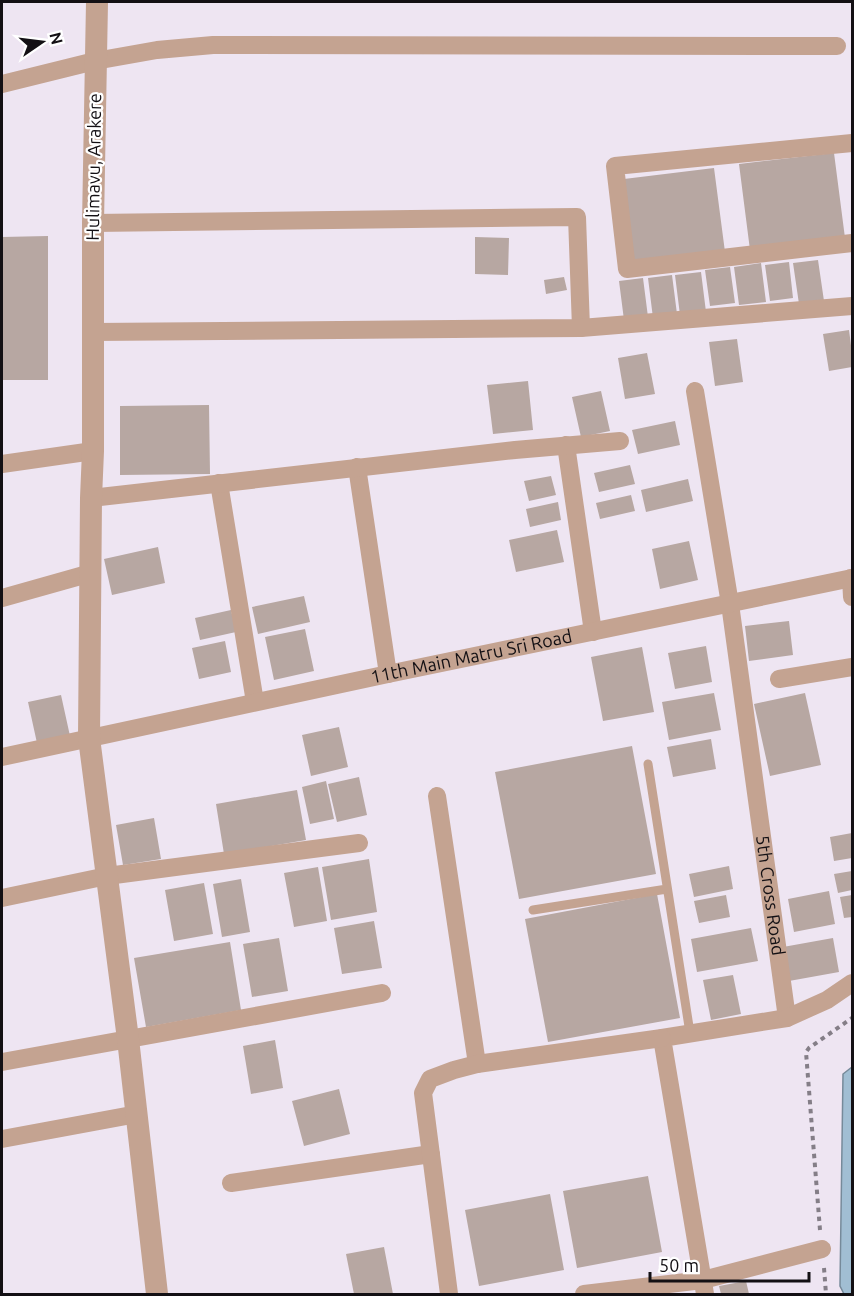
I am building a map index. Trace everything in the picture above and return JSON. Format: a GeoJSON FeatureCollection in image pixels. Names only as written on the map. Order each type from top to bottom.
{"type":"FeatureCollection","features":[{"type":"Feature","properties":{"kind":"street","name":"Hulimavu, Arakere"},"geometry":{"type":"LineString","coordinates":[[97,2],[93,223],[90,738],[157,1294]]}},
{"type":"Feature","properties":{"kind":"street"},"geometry":{"type":"LineString","coordinates":[[2,84],[95,61],[157,50],[213,45],[837,46]]}},
{"type":"Feature","properties":{"kind":"street"},"geometry":{"type":"LineString","coordinates":[[852,143],[615,166],[627,269],[852,243]]}},
{"type":"Feature","properties":{"kind":"street"},"geometry":{"type":"LineString","coordinates":[[93,223],[577,217],[581,328]]}},
{"type":"Feature","properties":{"kind":"street"},"geometry":{"type":"LineString","coordinates":[[93,332],[581,328],[852,306]]}},
{"type":"Feature","properties":{"kind":"street","name":"5th Cross Road"},"geometry":{"type":"LineString","coordinates":[[695,391],[730,604],[787,1018]]}},
{"type":"Feature","properties":{"kind":"street"},"geometry":{"type":"LineString","coordinates":[[91,498],[357,467],[620,441]]}},
{"type":"Feature","properties":{"kind":"street"},"geometry":{"type":"LineString","coordinates":[[566,445],[593,632]]}},
{"type":"Feature","properties":{"kind":"street"},"geometry":{"type":"LineString","coordinates":[[2,464],[93,451]]}},
{"type":"Feature","properties":{"kind":"street"},"geometry":{"type":"LineString","coordinates":[[357,467],[388,674]]}},
{"type":"Feature","properties":{"kind":"street"},"geometry":{"type":"LineString","coordinates":[[219,483],[255,702]]}},
{"type":"Feature","properties":{"kind":"street"},"geometry":{"type":"LineString","coordinates":[[2,598],[91,573]]}},
{"type":"Feature","properties":{"kind":"street","name":"11th Main Matru Sri Road"},"geometry":{"type":"LineString","coordinates":[[2,757],[388,674],[730,604],[852,584]]}},
{"type":"Feature","properties":{"kind":"street"},"geometry":{"type":"LineString","coordinates":[[779,679],[852,667]]}},
{"type":"Feature","properties":{"kind":"street"},"geometry":{"type":"LineString","coordinates":[[437,796],[477,1064]]}},
{"type":"Feature","properties":{"kind":"street"},"geometry":{"type":"LineString","coordinates":[[2,898],[107,876],[359,843]]}},
{"type":"Feature","properties":{"kind":"street"},"geometry":{"type":"LineString","coordinates":[[450,1294],[423,1093],[430,1079],[477,1064],[787,1018],[827,1000],[852,983]]}},
{"type":"Feature","properties":{"kind":"street"},"geometry":{"type":"LineString","coordinates":[[2,1062],[382,993]]}},
{"type":"Feature","properties":{"kind":"street"},"geometry":{"type":"LineString","coordinates":[[662,1038],[704,1287]]}},
{"type":"Feature","properties":{"kind":"street"},"geometry":{"type":"LineString","coordinates":[[2,1139],[137,1114]]}},
{"type":"Feature","properties":{"kind":"street"},"geometry":{"type":"LineString","coordinates":[[231,1183],[431,1154]]}},
{"type":"Feature","properties":{"kind":"street"},"geometry":{"type":"LineString","coordinates":[[584,1294],[704,1287],[822,1249]]}},
{"type":"Feature","properties":{"kind":"lane"},"geometry":{"type":"LineString","coordinates":[[648,764],[690,1033]]}},
{"type":"Feature","properties":{"kind":"lane"},"geometry":{"type":"LineString","coordinates":[[533,910],[668,889]]}},
{"type":"Feature","properties":{"kind":"path"},"geometry":{"type":"LineString","coordinates":[[826,1294],[806,1052],[852,1018]]}},
{"type":"Feature","properties":{"kind":"water"},"geometry":{"type":"Polygon","coordinates":[[[852,1067],[852,1294],[844,1294],[840,1286],[843,1074],[852,1067]]]}},
{"type":"Feature","properties":{"kind":"building"},"geometry":{"type":"Polygon","coordinates":[[[834,153],[845,238],[750,250],[739,164],[834,153]]]}},
{"type":"Feature","properties":{"kind":"building"},"geometry":{"type":"Polygon","coordinates":[[[714,168],[725,252],[634,263],[624,179],[714,168]]]}},
{"type":"Feature","properties":{"kind":"building"},"geometry":{"type":"Polygon","coordinates":[[[48,236],[48,380],[2,380],[2,237],[48,236]]]}},
{"type":"Feature","properties":{"kind":"building"},"geometry":{"type":"Polygon","coordinates":[[[475,237],[509,238],[508,275],[475,274],[475,237]]]}},
{"type":"Feature","properties":{"kind":"building"},"geometry":{"type":"Polygon","coordinates":[[[818,260],[824,301],[799,304],[793,263],[818,260]]]}},
{"type":"Feature","properties":{"kind":"building"},"geometry":{"type":"Polygon","coordinates":[[[789,262],[793,298],[770,301],[765,265],[789,262]]]}},
{"type":"Feature","properties":{"kind":"building"},"geometry":{"type":"Polygon","coordinates":[[[761,263],[766,302],[739,305],[734,267],[761,263]]]}},
{"type":"Feature","properties":{"kind":"building"},"geometry":{"type":"Polygon","coordinates":[[[730,267],[735,303],[710,306],[705,270],[730,267]]]}},
{"type":"Feature","properties":{"kind":"building"},"geometry":{"type":"Polygon","coordinates":[[[701,272],[706,312],[680,315],[675,275],[701,272]]]}},
{"type":"Feature","properties":{"kind":"building"},"geometry":{"type":"Polygon","coordinates":[[[672,275],[677,314],[653,318],[648,278],[672,275]]]}},
{"type":"Feature","properties":{"kind":"building"},"geometry":{"type":"Polygon","coordinates":[[[564,277],[567,290],[546,294],[544,280],[564,277]]]}},
{"type":"Feature","properties":{"kind":"building"},"geometry":{"type":"Polygon","coordinates":[[[643,278],[648,317],[624,320],[619,281],[643,278]]]}},
{"type":"Feature","properties":{"kind":"building"},"geometry":{"type":"Polygon","coordinates":[[[849,330],[852,367],[829,371],[823,334],[849,330]]]}},
{"type":"Feature","properties":{"kind":"building"},"geometry":{"type":"Polygon","coordinates":[[[737,339],[743,382],[715,386],[709,342],[737,339]]]}},
{"type":"Feature","properties":{"kind":"building"},"geometry":{"type":"Polygon","coordinates":[[[647,353],[655,394],[625,399],[618,358],[647,353]]]}},
{"type":"Feature","properties":{"kind":"building"},"geometry":{"type":"Polygon","coordinates":[[[528,381],[533,430],[493,434],[487,385],[528,381]]]}},
{"type":"Feature","properties":{"kind":"building"},"geometry":{"type":"Polygon","coordinates":[[[601,391],[610,431],[581,437],[572,397],[601,391]]]}},
{"type":"Feature","properties":{"kind":"building"},"geometry":{"type":"Polygon","coordinates":[[[209,405],[210,474],[120,475],[120,406],[209,405]]]}},
{"type":"Feature","properties":{"kind":"building"},"geometry":{"type":"Polygon","coordinates":[[[675,421],[680,445],[638,454],[632,430],[675,421]]]}},
{"type":"Feature","properties":{"kind":"building"},"geometry":{"type":"Polygon","coordinates":[[[630,465],[635,484],[599,492],[594,473],[630,465]]]}},
{"type":"Feature","properties":{"kind":"building"},"geometry":{"type":"Polygon","coordinates":[[[551,476],[556,495],[529,501],[524,481],[551,476]]]}},
{"type":"Feature","properties":{"kind":"building"},"geometry":{"type":"Polygon","coordinates":[[[688,479],[693,501],[646,512],[641,490],[688,479]]]}},
{"type":"Feature","properties":{"kind":"building"},"geometry":{"type":"Polygon","coordinates":[[[631,495],[635,511],[600,519],[596,503],[631,495]]]}},
{"type":"Feature","properties":{"kind":"building"},"geometry":{"type":"Polygon","coordinates":[[[558,502],[561,520],[530,527],[526,509],[558,502]]]}},
{"type":"Feature","properties":{"kind":"building"},"geometry":{"type":"Polygon","coordinates":[[[557,530],[564,562],[516,572],[509,540],[557,530]]]}},
{"type":"Feature","properties":{"kind":"building"},"geometry":{"type":"Polygon","coordinates":[[[689,541],[698,580],[660,589],[652,549],[689,541]]]}},
{"type":"Feature","properties":{"kind":"building"},"geometry":{"type":"Polygon","coordinates":[[[158,547],[165,583],[112,595],[104,559],[158,547]]]}},
{"type":"Feature","properties":{"kind":"building"},"geometry":{"type":"Polygon","coordinates":[[[304,596],[310,622],[258,634],[252,607],[304,596]]]}},
{"type":"Feature","properties":{"kind":"building"},"geometry":{"type":"Polygon","coordinates":[[[231,610],[236,632],[200,640],[195,618],[231,610]]]}},
{"type":"Feature","properties":{"kind":"building"},"geometry":{"type":"Polygon","coordinates":[[[789,621],[793,655],[749,661],[745,626],[789,621]]]}},
{"type":"Feature","properties":{"kind":"building"},"geometry":{"type":"Polygon","coordinates":[[[305,629],[314,671],[274,680],[265,637],[305,629]]]}},
{"type":"Feature","properties":{"kind":"building"},"geometry":{"type":"Polygon","coordinates":[[[225,641],[231,672],[199,679],[192,648],[225,641]]]}},
{"type":"Feature","properties":{"kind":"building"},"geometry":{"type":"Polygon","coordinates":[[[706,646],[712,682],[675,689],[668,653],[706,646]]]}},
{"type":"Feature","properties":{"kind":"building"},"geometry":{"type":"Polygon","coordinates":[[[642,647],[654,712],[603,721],[591,657],[642,647]]]}},
{"type":"Feature","properties":{"kind":"building"},"geometry":{"type":"Polygon","coordinates":[[[714,693],[721,730],[669,740],[662,702],[714,693]]]}},
{"type":"Feature","properties":{"kind":"building"},"geometry":{"type":"Polygon","coordinates":[[[805,693],[821,765],[770,776],[754,704],[805,693]]]}},
{"type":"Feature","properties":{"kind":"building"},"geometry":{"type":"Polygon","coordinates":[[[61,695],[70,736],[37,743],[28,702],[61,695]]]}},
{"type":"Feature","properties":{"kind":"building"},"geometry":{"type":"Polygon","coordinates":[[[339,727],[348,767],[311,776],[302,735],[339,727]]]}},
{"type":"Feature","properties":{"kind":"building"},"geometry":{"type":"Polygon","coordinates":[[[711,739],[716,769],[673,777],[667,747],[711,739]]]}},
{"type":"Feature","properties":{"kind":"building"},"geometry":{"type":"Polygon","coordinates":[[[632,746],[656,874],[519,899],[495,772],[632,746]]]}},
{"type":"Feature","properties":{"kind":"building"},"geometry":{"type":"Polygon","coordinates":[[[359,777],[367,815],[337,822],[328,784],[359,777]]]}},
{"type":"Feature","properties":{"kind":"building"},"geometry":{"type":"Polygon","coordinates":[[[326,781],[334,819],[310,824],[302,787],[326,781]]]}},
{"type":"Feature","properties":{"kind":"building"},"geometry":{"type":"Polygon","coordinates":[[[297,790],[306,840],[224,854],[216,804],[297,790]]]}},
{"type":"Feature","properties":{"kind":"building"},"geometry":{"type":"Polygon","coordinates":[[[154,818],[161,859],[123,865],[116,825],[154,818]]]}},
{"type":"Feature","properties":{"kind":"building"},"geometry":{"type":"Polygon","coordinates":[[[852,833],[852,858],[834,861],[830,837],[852,833]]]}},
{"type":"Feature","properties":{"kind":"building"},"geometry":{"type":"Polygon","coordinates":[[[369,859],[377,912],[331,920],[322,867],[369,859]]]}},
{"type":"Feature","properties":{"kind":"building"},"geometry":{"type":"Polygon","coordinates":[[[729,866],[733,889],[694,897],[689,874],[729,866]]]}},
{"type":"Feature","properties":{"kind":"building"},"geometry":{"type":"Polygon","coordinates":[[[318,867],[327,921],[294,927],[284,873],[318,867]]]}},
{"type":"Feature","properties":{"kind":"building"},"geometry":{"type":"Polygon","coordinates":[[[852,871],[852,890],[838,893],[834,874],[852,871]]]}},
{"type":"Feature","properties":{"kind":"building"},"geometry":{"type":"Polygon","coordinates":[[[241,879],[250,932],[222,937],[213,884],[241,879]]]}},
{"type":"Feature","properties":{"kind":"building"},"geometry":{"type":"Polygon","coordinates":[[[204,883],[213,934],[174,941],[165,890],[204,883]]]}},
{"type":"Feature","properties":{"kind":"building"},"geometry":{"type":"Polygon","coordinates":[[[829,891],[835,924],[794,932],[788,899],[829,891]]]}},
{"type":"Feature","properties":{"kind":"building"},"geometry":{"type":"Polygon","coordinates":[[[657,894],[680,1018],[548,1042],[525,919],[657,894]]]}},
{"type":"Feature","properties":{"kind":"building"},"geometry":{"type":"Polygon","coordinates":[[[726,895],[730,917],[699,923],[694,901],[726,895]]]}},
{"type":"Feature","properties":{"kind":"building"},"geometry":{"type":"Polygon","coordinates":[[[852,895],[852,917],[844,918],[840,897],[852,895]]]}},
{"type":"Feature","properties":{"kind":"building"},"geometry":{"type":"Polygon","coordinates":[[[374,921],[382,968],[342,974],[334,928],[374,921]]]}},
{"type":"Feature","properties":{"kind":"building"},"geometry":{"type":"Polygon","coordinates":[[[751,928],[758,961],[697,972],[691,939],[751,928]]]}},
{"type":"Feature","properties":{"kind":"building"},"geometry":{"type":"Polygon","coordinates":[[[279,938],[288,991],[252,997],[243,944],[279,938]]]}},
{"type":"Feature","properties":{"kind":"building"},"geometry":{"type":"Polygon","coordinates":[[[833,938],[839,972],[789,981],[783,947],[833,938]]]}},
{"type":"Feature","properties":{"kind":"building"},"geometry":{"type":"Polygon","coordinates":[[[230,942],[241,1010],[146,1027],[134,958],[230,942]]]}},
{"type":"Feature","properties":{"kind":"building"},"geometry":{"type":"Polygon","coordinates":[[[733,975],[741,1014],[711,1020],[703,980],[733,975]]]}},
{"type":"Feature","properties":{"kind":"building"},"geometry":{"type":"Polygon","coordinates":[[[275,1040],[283,1088],[251,1094],[243,1046],[275,1040]]]}},
{"type":"Feature","properties":{"kind":"building"},"geometry":{"type":"Polygon","coordinates":[[[339,1089],[350,1134],[304,1146],[292,1101],[339,1089]]]}},
{"type":"Feature","properties":{"kind":"building"},"geometry":{"type":"Polygon","coordinates":[[[648,1176],[662,1252],[577,1268],[563,1191],[648,1176]]]}},
{"type":"Feature","properties":{"kind":"building"},"geometry":{"type":"Polygon","coordinates":[[[550,1194],[564,1270],[479,1286],[465,1210],[550,1194]]]}},
{"type":"Feature","properties":{"kind":"building"},"geometry":{"type":"Polygon","coordinates":[[[384,1247],[393,1294],[354,1294],[346,1254],[384,1247]]]}},
{"type":"Feature","properties":{"kind":"building"},"geometry":{"type":"Polygon","coordinates":[[[746,1281],[749,1294],[721,1294],[719,1286],[746,1281]]]}}]}
